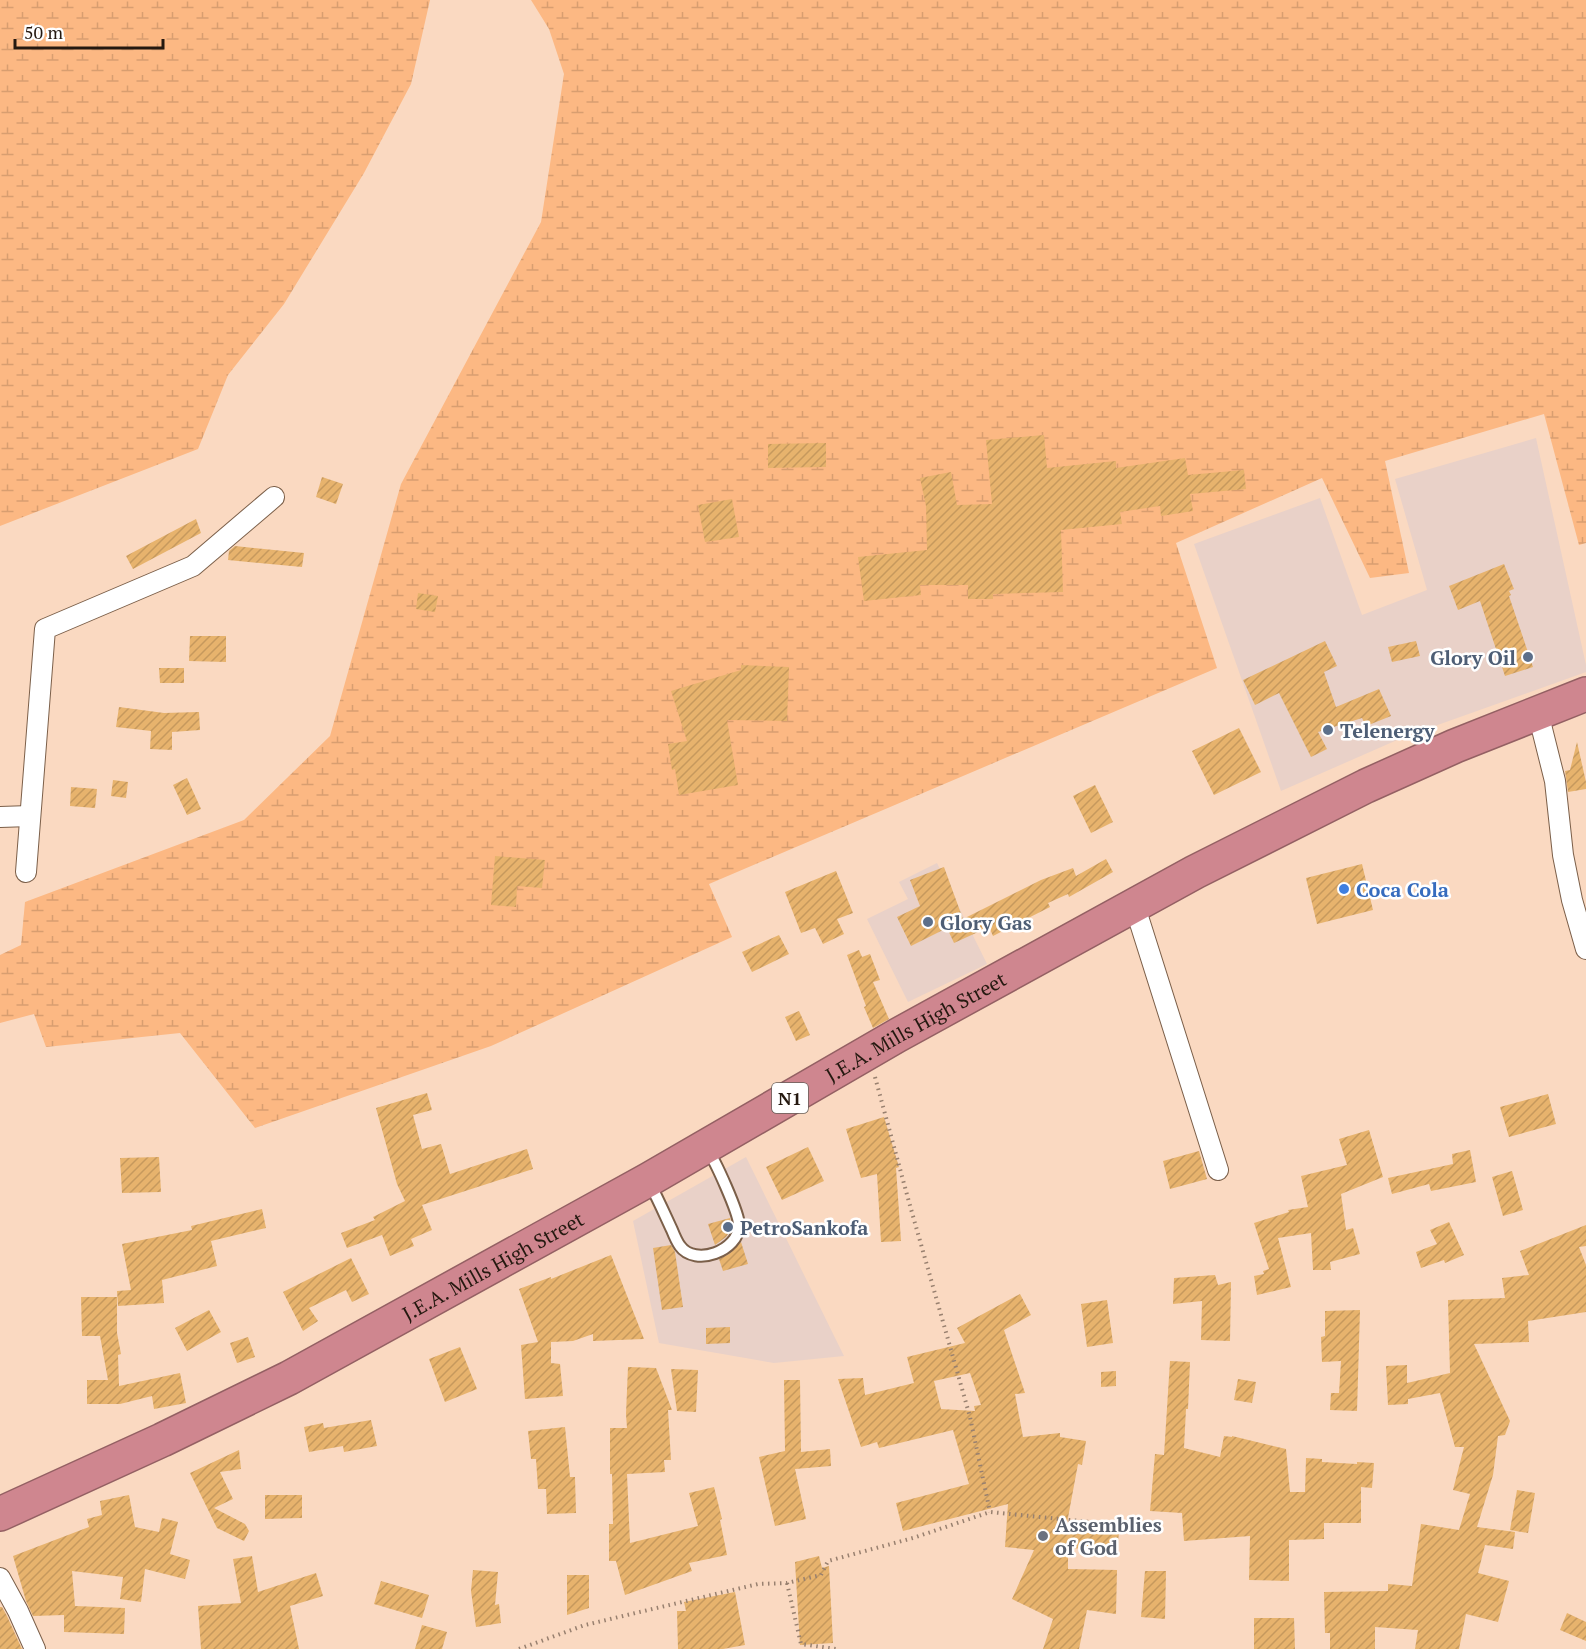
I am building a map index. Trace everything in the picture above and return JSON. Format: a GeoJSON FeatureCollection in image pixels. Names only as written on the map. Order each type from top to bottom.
{"type":"FeatureCollection","features":[{"type":"Feature","properties":{"kind":"highway","name":"J.E.A. Mills High Street"},"geometry":{"type":"LineString","coordinates":[[0,1514],[162,1440],[289,1378],[648,1180],[869,1053],[1195,872],[1366,786],[1455,746],[1586,694]]}},
{"type":"Feature","properties":{"kind":"street"},"geometry":{"type":"LineString","coordinates":[[26,872],[45,629],[193,566],[274,497]]}},
{"type":"Feature","properties":{"kind":"street"},"geometry":{"type":"LineString","coordinates":[[1538,713],[1555,781],[1563,855],[1586,949]]}},
{"type":"Feature","properties":{"kind":"street"},"geometry":{"type":"LineString","coordinates":[[0,817],[30,816]]}},
{"type":"Feature","properties":{"kind":"street"},"geometry":{"type":"LineString","coordinates":[[1134,904],[1218,1170]]}},
{"type":"Feature","properties":{"kind":"street"},"geometry":{"type":"LineString","coordinates":[[0,1578],[35,1649]]}},
{"type":"Feature","properties":{"kind":"lane"},"geometry":{"type":"LineString","coordinates":[[648,1180],[681,1248],[693,1255],[707,1256],[731,1245],[738,1234],[739,1222],[714,1160],[705,1146]]}},
{"type":"Feature","properties":{"kind":"path"},"geometry":{"type":"LineString","coordinates":[[869,1053],[970,1417],[990,1512]]}},
{"type":"Feature","properties":{"kind":"path"},"geometry":{"type":"LineString","coordinates":[[519,1649],[585,1625],[758,1584],[788,1583],[821,1575],[828,1561],[912,1538],[990,1512],[1090,1522]]}},
{"type":"Feature","properties":{"kind":"path"},"geometry":{"type":"LineString","coordinates":[[788,1583],[801,1644],[836,1649]]}},
{"type":"Feature","properties":{"kind":"shaded area"},"geometry":{"type":"Polygon","coordinates":[[[1536,438],[1586,672],[1404,737],[1281,791],[1194,544],[1320,498],[1362,615],[1427,590],[1395,479],[1536,438]]]}},
{"type":"Feature","properties":{"kind":"shaded area"},"geometry":{"type":"Polygon","coordinates":[[[937,863],[987,964],[908,1002],[867,919],[908,899],[899,882],[937,863]]]}},
{"type":"Feature","properties":{"kind":"shaded area"},"geometry":{"type":"Polygon","coordinates":[[[746,1157],[844,1356],[774,1363],[659,1343],[633,1221],[746,1157]]]}},
{"type":"Feature","properties":{"kind":"green space"},"geometry":{"type":"Polygon","coordinates":[[[0,0],[430,0],[411,84],[364,173],[284,304],[228,375],[198,449],[0,526],[0,0]]]}},
{"type":"Feature","properties":{"kind":"green space"},"geometry":{"type":"Polygon","coordinates":[[[531,0],[1586,0],[1586,543],[1579,545],[1544,414],[1385,461],[1409,573],[1370,578],[1322,478],[1176,543],[1217,668],[709,884],[732,937],[491,1046],[255,1128],[180,1033],[46,1047],[34,1014],[0,1023],[0,955],[21,945],[25,902],[244,820],[330,736],[401,484],[541,222],[564,74],[549,29],[531,0]]]}},
{"type":"Feature","properties":{"kind":"building"},"geometry":{"type":"Polygon","coordinates":[[[1044,435],[1047,468],[1116,461],[1116,468],[1185,458],[1188,475],[1244,470],[1246,489],[1190,494],[1193,511],[1161,516],[1160,506],[1120,512],[1122,524],[1061,530],[1063,592],[993,594],[993,599],[968,599],[968,585],[920,585],[921,595],[864,601],[858,557],[927,550],[926,506],[920,478],[951,472],[957,505],[992,504],[986,440],[1044,435]]]}},
{"type":"Feature","properties":{"kind":"building"},"geometry":{"type":"Polygon","coordinates":[[[826,443],[826,467],[768,468],[768,444],[826,443]]]}},
{"type":"Feature","properties":{"kind":"building"},"geometry":{"type":"Polygon","coordinates":[[[322,477],[343,484],[336,504],[316,497],[322,477]]]}},
{"type":"Feature","properties":{"kind":"building"},"geometry":{"type":"Polygon","coordinates":[[[732,499],[739,537],[705,542],[698,505],[732,499]]]}},
{"type":"Feature","properties":{"kind":"building"},"geometry":{"type":"Polygon","coordinates":[[[196,519],[201,533],[133,569],[126,556],[196,519]]]}},
{"type":"Feature","properties":{"kind":"building"},"geometry":{"type":"Polygon","coordinates":[[[235,546],[304,553],[302,567],[228,560],[229,551],[235,546]]]}},
{"type":"Feature","properties":{"kind":"building"},"geometry":{"type":"Polygon","coordinates":[[[1504,564],[1514,589],[1509,591],[1511,595],[1509,596],[1533,667],[1505,676],[1480,601],[1458,610],[1449,586],[1504,564]]]}},
{"type":"Feature","properties":{"kind":"building"},"geometry":{"type":"Polygon","coordinates":[[[418,593],[438,596],[435,612],[416,609],[418,593]]]}},
{"type":"Feature","properties":{"kind":"building"},"geometry":{"type":"Polygon","coordinates":[[[190,636],[226,636],[226,662],[189,661],[190,636]]]}},
{"type":"Feature","properties":{"kind":"building"},"geometry":{"type":"Polygon","coordinates":[[[1325,641],[1337,666],[1324,672],[1336,707],[1379,689],[1391,716],[1366,726],[1362,718],[1318,732],[1327,749],[1311,757],[1279,693],[1255,705],[1243,680],[1325,641]]]}},
{"type":"Feature","properties":{"kind":"building"},"geometry":{"type":"Polygon","coordinates":[[[1416,641],[1420,656],[1392,662],[1388,647],[1416,641]]]}},
{"type":"Feature","properties":{"kind":"building"},"geometry":{"type":"Polygon","coordinates":[[[741,665],[789,667],[787,721],[727,720],[738,785],[679,795],[668,744],[687,741],[671,691],[741,670],[741,665]]]}},
{"type":"Feature","properties":{"kind":"building"},"geometry":{"type":"Polygon","coordinates":[[[159,668],[184,668],[184,683],[160,683],[159,668]]]}},
{"type":"Feature","properties":{"kind":"building"},"geometry":{"type":"Polygon","coordinates":[[[119,707],[164,713],[199,712],[200,730],[172,732],[172,750],[150,749],[151,731],[116,727],[119,707]]]}},
{"type":"Feature","properties":{"kind":"building"},"geometry":{"type":"Polygon","coordinates":[[[1239,728],[1261,772],[1214,795],[1192,751],[1239,728]]]}},
{"type":"Feature","properties":{"kind":"building"},"geometry":{"type":"Polygon","coordinates":[[[1577,742],[1586,789],[1568,792],[1565,771],[1570,770],[1577,742]]]}},
{"type":"Feature","properties":{"kind":"building"},"geometry":{"type":"Polygon","coordinates":[[[187,778],[201,809],[187,815],[173,785],[187,778]]]}},
{"type":"Feature","properties":{"kind":"building"},"geometry":{"type":"Polygon","coordinates":[[[113,780],[128,782],[126,798],[111,796],[113,780]]]}},
{"type":"Feature","properties":{"kind":"building"},"geometry":{"type":"Polygon","coordinates":[[[1095,785],[1113,822],[1091,833],[1073,796],[1095,785]]]}},
{"type":"Feature","properties":{"kind":"building"},"geometry":{"type":"Polygon","coordinates":[[[71,787],[97,789],[95,808],[70,806],[71,787]]]}},
{"type":"Feature","properties":{"kind":"building"},"geometry":{"type":"Polygon","coordinates":[[[495,856],[545,860],[542,888],[517,886],[516,907],[491,905],[495,856]]]}},
{"type":"Feature","properties":{"kind":"building"},"geometry":{"type":"Polygon","coordinates":[[[1106,859],[1113,872],[1069,897],[1068,894],[1048,903],[1050,907],[993,936],[989,927],[954,943],[947,928],[911,946],[897,917],[920,906],[910,880],[944,867],[963,919],[1041,880],[1073,868],[1076,876],[1106,859]]]}},
{"type":"Feature","properties":{"kind":"building"},"geometry":{"type":"Polygon","coordinates":[[[1362,864],[1373,910],[1317,924],[1306,878],[1362,864]]]}},
{"type":"Feature","properties":{"kind":"building"},"geometry":{"type":"Polygon","coordinates":[[[836,871],[853,913],[837,919],[844,934],[823,944],[815,928],[801,933],[785,892],[836,871]]]}},
{"type":"Feature","properties":{"kind":"building"},"geometry":{"type":"Polygon","coordinates":[[[779,935],[789,954],[752,972],[742,952],[779,935]]]}},
{"type":"Feature","properties":{"kind":"building"},"geometry":{"type":"Polygon","coordinates":[[[859,950],[862,957],[870,954],[880,980],[873,982],[889,1019],[873,1028],[847,955],[859,950]]]}},
{"type":"Feature","properties":{"kind":"building"},"geometry":{"type":"Polygon","coordinates":[[[799,1011],[810,1035],[796,1041],[785,1017],[799,1011]]]}},
{"type":"Feature","properties":{"kind":"building"},"geometry":{"type":"Polygon","coordinates":[[[427,1093],[432,1110],[413,1115],[422,1149],[441,1144],[450,1174],[527,1149],[533,1169],[422,1205],[432,1230],[411,1239],[414,1246],[390,1256],[382,1235],[347,1248],[341,1233],[375,1220],[373,1217],[405,1201],[397,1184],[376,1108],[427,1093]]]}},
{"type":"Feature","properties":{"kind":"building"},"geometry":{"type":"Polygon","coordinates":[[[1548,1094],[1556,1124],[1509,1137],[1500,1107],[1548,1094]]]}},
{"type":"Feature","properties":{"kind":"building"},"geometry":{"type":"Polygon","coordinates":[[[884,1117],[899,1167],[896,1168],[901,1241],[881,1242],[877,1174],[861,1178],[846,1129],[884,1117]]]}},
{"type":"Feature","properties":{"kind":"building"},"geometry":{"type":"Polygon","coordinates":[[[1369,1130],[1383,1177],[1341,1194],[1346,1230],[1353,1228],[1360,1254],[1330,1262],[1331,1270],[1313,1270],[1311,1233],[1278,1238],[1291,1287],[1257,1295],[1254,1276],[1264,1274],[1263,1271],[1269,1269],[1254,1223],[1289,1212],[1288,1210],[1308,1207],[1301,1176],[1347,1165],[1339,1139],[1369,1130]]]}},
{"type":"Feature","properties":{"kind":"building"},"geometry":{"type":"Polygon","coordinates":[[[808,1147],[824,1181],[782,1200],[766,1167],[808,1147]]]}},
{"type":"Feature","properties":{"kind":"building"},"geometry":{"type":"Polygon","coordinates":[[[1470,1150],[1476,1182],[1431,1191],[1429,1184],[1392,1194],[1388,1178],[1453,1164],[1452,1154],[1470,1150]]]}},
{"type":"Feature","properties":{"kind":"building"},"geometry":{"type":"Polygon","coordinates":[[[1199,1151],[1207,1179],[1170,1189],[1163,1161],[1199,1151]]]}},
{"type":"Feature","properties":{"kind":"building"},"geometry":{"type":"Polygon","coordinates":[[[159,1157],[161,1192],[122,1193],[120,1158],[159,1157]]]}},
{"type":"Feature","properties":{"kind":"building"},"geometry":{"type":"Polygon","coordinates":[[[1512,1171],[1523,1210],[1503,1216],[1492,1177],[1512,1171]]]}},
{"type":"Feature","properties":{"kind":"building"},"geometry":{"type":"Polygon","coordinates":[[[262,1209],[266,1228],[211,1241],[217,1266],[162,1280],[164,1303],[118,1306],[117,1291],[131,1290],[122,1244],[192,1230],[191,1226],[262,1209]]]}},
{"type":"Feature","properties":{"kind":"building"},"geometry":{"type":"Polygon","coordinates":[[[730,1218],[730,1231],[715,1245],[708,1224],[730,1218]]]}},
{"type":"Feature","properties":{"kind":"building"},"geometry":{"type":"Polygon","coordinates":[[[1449,1222],[1464,1255],[1445,1263],[1444,1260],[1421,1268],[1416,1252],[1437,1244],[1430,1230],[1449,1222]]]}},
{"type":"Feature","properties":{"kind":"building"},"geometry":{"type":"Polygon","coordinates":[[[1586,1225],[1586,1246],[1579,1247],[1586,1265],[1586,1312],[1528,1321],[1529,1342],[1474,1344],[1510,1421],[1505,1435],[1498,1436],[1493,1475],[1477,1527],[1515,1532],[1513,1549],[1485,1545],[1478,1573],[1509,1581],[1498,1622],[1466,1614],[1459,1649],[1415,1649],[1418,1630],[1375,1627],[1375,1649],[1330,1649],[1330,1633],[1325,1633],[1324,1592],[1388,1591],[1388,1584],[1412,1586],[1421,1524],[1459,1530],[1470,1494],[1453,1490],[1464,1447],[1455,1447],[1440,1393],[1408,1399],[1408,1404],[1388,1405],[1386,1366],[1407,1365],[1407,1383],[1450,1373],[1448,1300],[1505,1298],[1502,1278],[1529,1275],[1520,1251],[1586,1225]]]}},
{"type":"Feature","properties":{"kind":"building"},"geometry":{"type":"Polygon","coordinates":[[[741,1242],[748,1264],[723,1271],[719,1259],[729,1254],[741,1242]]]}},
{"type":"Feature","properties":{"kind":"building"},"geometry":{"type":"Polygon","coordinates":[[[671,1245],[675,1252],[683,1307],[662,1310],[653,1248],[671,1245]]]}},
{"type":"Feature","properties":{"kind":"building"},"geometry":{"type":"Polygon","coordinates":[[[611,1255],[644,1339],[593,1341],[593,1334],[573,1341],[551,1342],[551,1363],[560,1364],[563,1396],[525,1399],[521,1345],[538,1342],[519,1289],[611,1255]]]}},
{"type":"Feature","properties":{"kind":"building"},"geometry":{"type":"Polygon","coordinates":[[[351,1258],[369,1294],[352,1302],[346,1290],[309,1308],[318,1321],[303,1331],[283,1292],[351,1258]]]}},
{"type":"Feature","properties":{"kind":"building"},"geometry":{"type":"Polygon","coordinates":[[[1215,1275],[1218,1285],[1231,1282],[1230,1341],[1201,1340],[1202,1301],[1173,1304],[1174,1278],[1215,1275]]]}},
{"type":"Feature","properties":{"kind":"building"},"geometry":{"type":"Polygon","coordinates":[[[1020,1294],[1031,1315],[1004,1330],[1025,1393],[1015,1394],[1023,1437],[1060,1433],[1060,1437],[1086,1441],[1082,1465],[1078,1464],[1067,1523],[1119,1528],[1118,1546],[1068,1549],[1068,1569],[1117,1570],[1116,1614],[1087,1610],[1079,1649],[1043,1649],[1053,1619],[1012,1599],[1034,1550],[1005,1547],[1008,1504],[903,1531],[896,1503],[969,1484],[953,1430],[879,1448],[877,1442],[861,1447],[838,1379],[863,1378],[865,1395],[914,1383],[907,1357],[965,1343],[957,1328],[1020,1294]],[[970,1373],[934,1381],[941,1409],[975,1411],[974,1406],[981,1405],[970,1373]]]}},
{"type":"Feature","properties":{"kind":"building"},"geometry":{"type":"Polygon","coordinates":[[[81,1297],[117,1297],[117,1333],[121,1354],[118,1355],[119,1386],[180,1373],[186,1403],[154,1409],[152,1396],[120,1404],[87,1404],[87,1380],[108,1380],[100,1336],[82,1336],[81,1297]]]}},
{"type":"Feature","properties":{"kind":"building"},"geometry":{"type":"Polygon","coordinates":[[[1107,1300],[1113,1343],[1087,1347],[1081,1304],[1107,1300]]]}},
{"type":"Feature","properties":{"kind":"building"},"geometry":{"type":"Polygon","coordinates":[[[209,1310],[221,1332],[187,1351],[175,1328],[209,1310]]]}},
{"type":"Feature","properties":{"kind":"building"},"geometry":{"type":"Polygon","coordinates":[[[1360,1310],[1357,1411],[1330,1410],[1331,1393],[1339,1393],[1341,1361],[1322,1362],[1321,1337],[1325,1336],[1325,1311],[1360,1310]]]}},
{"type":"Feature","properties":{"kind":"building"},"geometry":{"type":"Polygon","coordinates":[[[730,1327],[730,1343],[706,1344],[706,1328],[730,1327]]]}},
{"type":"Feature","properties":{"kind":"building"},"geometry":{"type":"Polygon","coordinates":[[[248,1337],[255,1357],[237,1363],[230,1343],[248,1337]]]}},
{"type":"Feature","properties":{"kind":"building"},"geometry":{"type":"Polygon","coordinates":[[[460,1347],[477,1389],[445,1402],[429,1359],[460,1347]]]}},
{"type":"Feature","properties":{"kind":"building"},"geometry":{"type":"Polygon","coordinates":[[[1170,1361],[1190,1362],[1184,1448],[1220,1457],[1224,1436],[1232,1436],[1286,1449],[1290,1492],[1305,1492],[1306,1458],[1322,1459],[1322,1462],[1374,1463],[1372,1488],[1361,1487],[1361,1523],[1324,1523],[1324,1539],[1289,1540],[1289,1581],[1249,1580],[1250,1536],[1184,1541],[1182,1513],[1150,1511],[1155,1454],[1164,1455],[1170,1361]]]}},
{"type":"Feature","properties":{"kind":"building"},"geometry":{"type":"Polygon","coordinates":[[[628,1367],[656,1368],[672,1410],[668,1410],[671,1460],[664,1460],[665,1472],[627,1474],[630,1543],[698,1526],[689,1493],[714,1487],[722,1519],[720,1520],[727,1555],[689,1563],[692,1571],[625,1595],[616,1561],[609,1561],[609,1524],[613,1524],[610,1428],[627,1428],[628,1367]]]}},
{"type":"Feature","properties":{"kind":"building"},"geometry":{"type":"Polygon","coordinates":[[[671,1369],[698,1370],[696,1412],[677,1411],[671,1369]]]}},
{"type":"Feature","properties":{"kind":"building"},"geometry":{"type":"Polygon","coordinates":[[[1116,1371],[1116,1386],[1101,1387],[1101,1372],[1116,1371]]]}},
{"type":"Feature","properties":{"kind":"building"},"geometry":{"type":"Polygon","coordinates":[[[1238,1379],[1256,1382],[1252,1403],[1234,1400],[1238,1379]]]}},
{"type":"Feature","properties":{"kind":"building"},"geometry":{"type":"Polygon","coordinates":[[[784,1380],[800,1380],[801,1452],[830,1449],[831,1466],[795,1469],[806,1519],[775,1526],[759,1457],[785,1451],[784,1380]]]}},
{"type":"Feature","properties":{"kind":"building"},"geometry":{"type":"Polygon","coordinates":[[[371,1420],[377,1446],[344,1452],[343,1446],[309,1452],[304,1427],[323,1423],[324,1428],[371,1420]]]}},
{"type":"Feature","properties":{"kind":"building"},"geometry":{"type":"Polygon","coordinates":[[[565,1427],[570,1477],[575,1477],[576,1513],[547,1514],[546,1489],[538,1489],[536,1459],[531,1459],[528,1431],[565,1427]]]}},
{"type":"Feature","properties":{"kind":"building"},"geometry":{"type":"Polygon","coordinates":[[[239,1450],[241,1469],[220,1472],[233,1499],[214,1508],[245,1524],[249,1531],[244,1541],[217,1528],[190,1473],[239,1450]]]}},
{"type":"Feature","properties":{"kind":"building"},"geometry":{"type":"Polygon","coordinates":[[[1517,1490],[1535,1493],[1528,1533],[1510,1530],[1517,1490]]]}},
{"type":"Feature","properties":{"kind":"building"},"geometry":{"type":"Polygon","coordinates":[[[129,1495],[135,1527],[159,1532],[162,1518],[178,1522],[170,1554],[190,1560],[185,1579],[145,1569],[141,1602],[120,1599],[123,1577],[72,1571],[75,1606],[125,1608],[124,1634],[64,1632],[64,1615],[33,1616],[26,1601],[13,1556],[89,1527],[87,1519],[102,1515],[100,1501],[129,1495]]]}},
{"type":"Feature","properties":{"kind":"building"},"geometry":{"type":"Polygon","coordinates":[[[265,1495],[302,1495],[302,1518],[265,1519],[265,1495]]]}},
{"type":"Feature","properties":{"kind":"building"},"geometry":{"type":"Polygon","coordinates":[[[252,1556],[258,1592],[316,1573],[323,1596],[290,1606],[299,1649],[201,1649],[198,1606],[241,1603],[233,1559],[252,1556]]]}},
{"type":"Feature","properties":{"kind":"building"},"geometry":{"type":"Polygon","coordinates":[[[819,1556],[822,1568],[829,1566],[833,1643],[800,1645],[795,1562],[819,1556]]]}},
{"type":"Feature","properties":{"kind":"building"},"geometry":{"type":"Polygon","coordinates":[[[473,1570],[498,1572],[495,1605],[499,1604],[501,1623],[476,1627],[471,1591],[473,1570]]]}},
{"type":"Feature","properties":{"kind":"building"},"geometry":{"type":"Polygon","coordinates":[[[1145,1571],[1166,1571],[1165,1619],[1141,1617],[1145,1571]]]}},
{"type":"Feature","properties":{"kind":"building"},"geometry":{"type":"Polygon","coordinates":[[[567,1575],[589,1575],[589,1608],[567,1615],[567,1575]]]}},
{"type":"Feature","properties":{"kind":"building"},"geometry":{"type":"Polygon","coordinates":[[[381,1581],[429,1595],[422,1618],[374,1604],[381,1581]]]}},
{"type":"Feature","properties":{"kind":"building"},"geometry":{"type":"Polygon","coordinates":[[[735,1592],[745,1645],[723,1649],[678,1649],[677,1611],[686,1611],[684,1602],[735,1592]]]}},
{"type":"Feature","properties":{"kind":"building"},"geometry":{"type":"Polygon","coordinates":[[[0,1607],[7,1616],[22,1649],[0,1649],[0,1607]]]}},
{"type":"Feature","properties":{"kind":"building"},"geometry":{"type":"Polygon","coordinates":[[[1567,1613],[1586,1622],[1586,1641],[1560,1630],[1567,1613]]]}},
{"type":"Feature","properties":{"kind":"building"},"geometry":{"type":"Polygon","coordinates":[[[1254,1618],[1294,1618],[1295,1649],[1254,1649],[1254,1618]]]}},
{"type":"Feature","properties":{"kind":"building"},"geometry":{"type":"Polygon","coordinates":[[[422,1625],[447,1632],[442,1649],[415,1649],[422,1625]]]}},
{"type":"Feature","properties":{"kind":"place","name":"Glory Oil"},"geometry":{"type":"Point","coordinates":[1528,657]}},
{"type":"Feature","properties":{"kind":"place","name":"Telenergy"},"geometry":{"type":"Point","coordinates":[1328,730]}},
{"type":"Feature","properties":{"kind":"place","name":"Coca Cola"},"geometry":{"type":"Point","coordinates":[1344,889]}},
{"type":"Feature","properties":{"kind":"place","name":"Glory Gas"},"geometry":{"type":"Point","coordinates":[928,922]}},
{"type":"Feature","properties":{"kind":"place","name":"PetroSankofa"},"geometry":{"type":"Point","coordinates":[728,1227]}},
{"type":"Feature","properties":{"kind":"place","name":"Assemblies of God"},"geometry":{"type":"Point","coordinates":[1043,1536]}}]}
